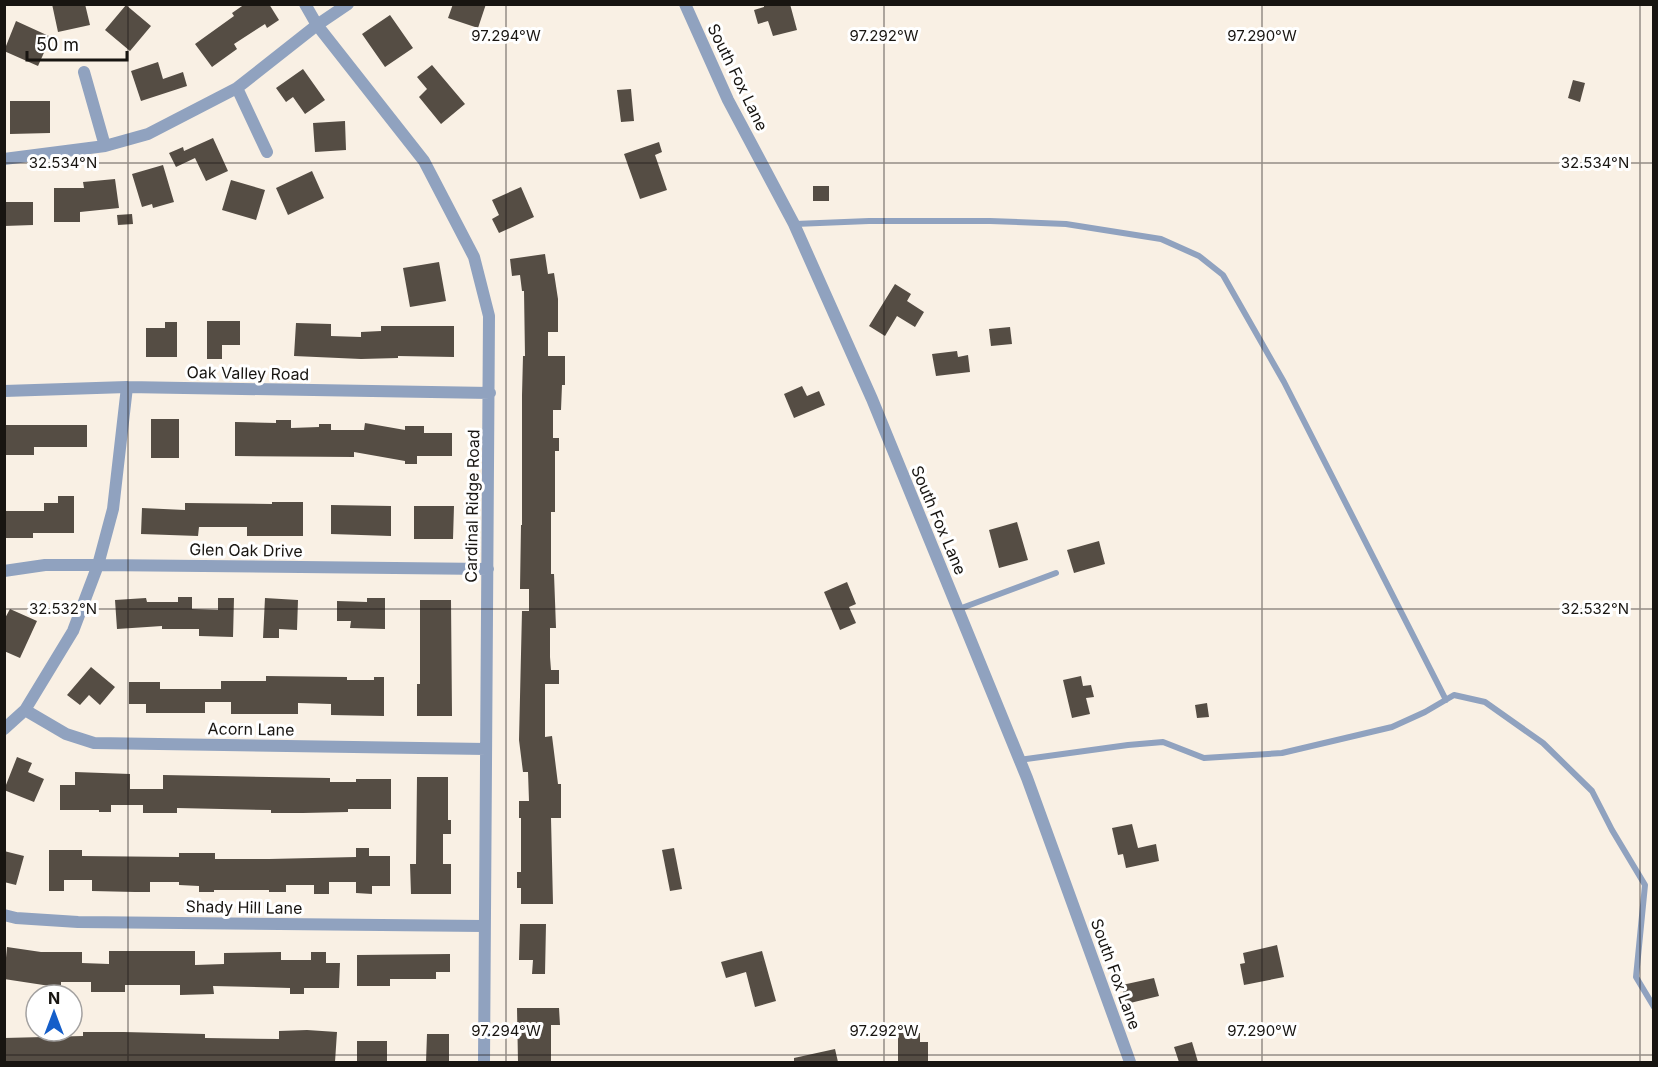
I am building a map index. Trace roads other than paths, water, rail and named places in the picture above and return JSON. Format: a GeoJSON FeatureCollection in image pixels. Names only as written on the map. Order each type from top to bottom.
{"type":"FeatureCollection","features":[{"type":"Feature","properties":{"kind":"street","name":"Cardinal Ridge Road"},"geometry":{"type":"LineString","coordinates":[[305,4],[316,25],[424,160],[474,257],[489,316],[483,926],[484,1062]]}},
{"type":"Feature","properties":{"kind":"street"},"geometry":{"type":"LineString","coordinates":[[4,159],[105,146],[148,134],[237,88],[316,25],[348,4]]}},
{"type":"Feature","properties":{"kind":"street","name":"South Fox Lane"},"geometry":{"type":"LineString","coordinates":[[685,4],[728,100],[794,224],[872,399],[1019,760],[1130,1062]]}},
{"type":"Feature","properties":{"kind":"street"},"geometry":{"type":"LineString","coordinates":[[84,72],[105,146]]}},
{"type":"Feature","properties":{"kind":"street"},"geometry":{"type":"LineString","coordinates":[[237,88],[267,152]]}},
{"type":"Feature","properties":{"kind":"street"},"geometry":{"type":"LineString","coordinates":[[4,729],[25,710],[73,632],[98,565],[113,509],[127,387]]}},
{"type":"Feature","properties":{"kind":"street","name":"Oak Valley Road"},"geometry":{"type":"LineString","coordinates":[[4,391],[127,387],[490,393]]}},
{"type":"Feature","properties":{"kind":"street","name":"Glen Oak Drive"},"geometry":{"type":"LineString","coordinates":[[4,571],[45,565],[488,569]]}},
{"type":"Feature","properties":{"kind":"street","name":"Acorn Lane"},"geometry":{"type":"LineString","coordinates":[[25,710],[66,734],[94,744],[486,749]]}},
{"type":"Feature","properties":{"kind":"street","name":"Shady Hill Lane"},"geometry":{"type":"LineString","coordinates":[[4,915],[16,918],[78,922],[483,926]]}},
{"type":"Feature","properties":{"kind":"lane"},"geometry":{"type":"LineString","coordinates":[[794,224],[869,221],[990,221],[1066,224],[1161,239],[1199,256],[1223,275],[1284,382],[1446,700]]}},
{"type":"Feature","properties":{"kind":"lane"},"geometry":{"type":"LineString","coordinates":[[959,609],[1056,573]]}},
{"type":"Feature","properties":{"kind":"lane"},"geometry":{"type":"LineString","coordinates":[[1019,760],[1163,742],[1204,758],[1282,753],[1392,728],[1454,695],[1485,702],[1543,744],[1592,790],[1612,830],[1645,885],[1636,977],[1653,1007]]}}]}
